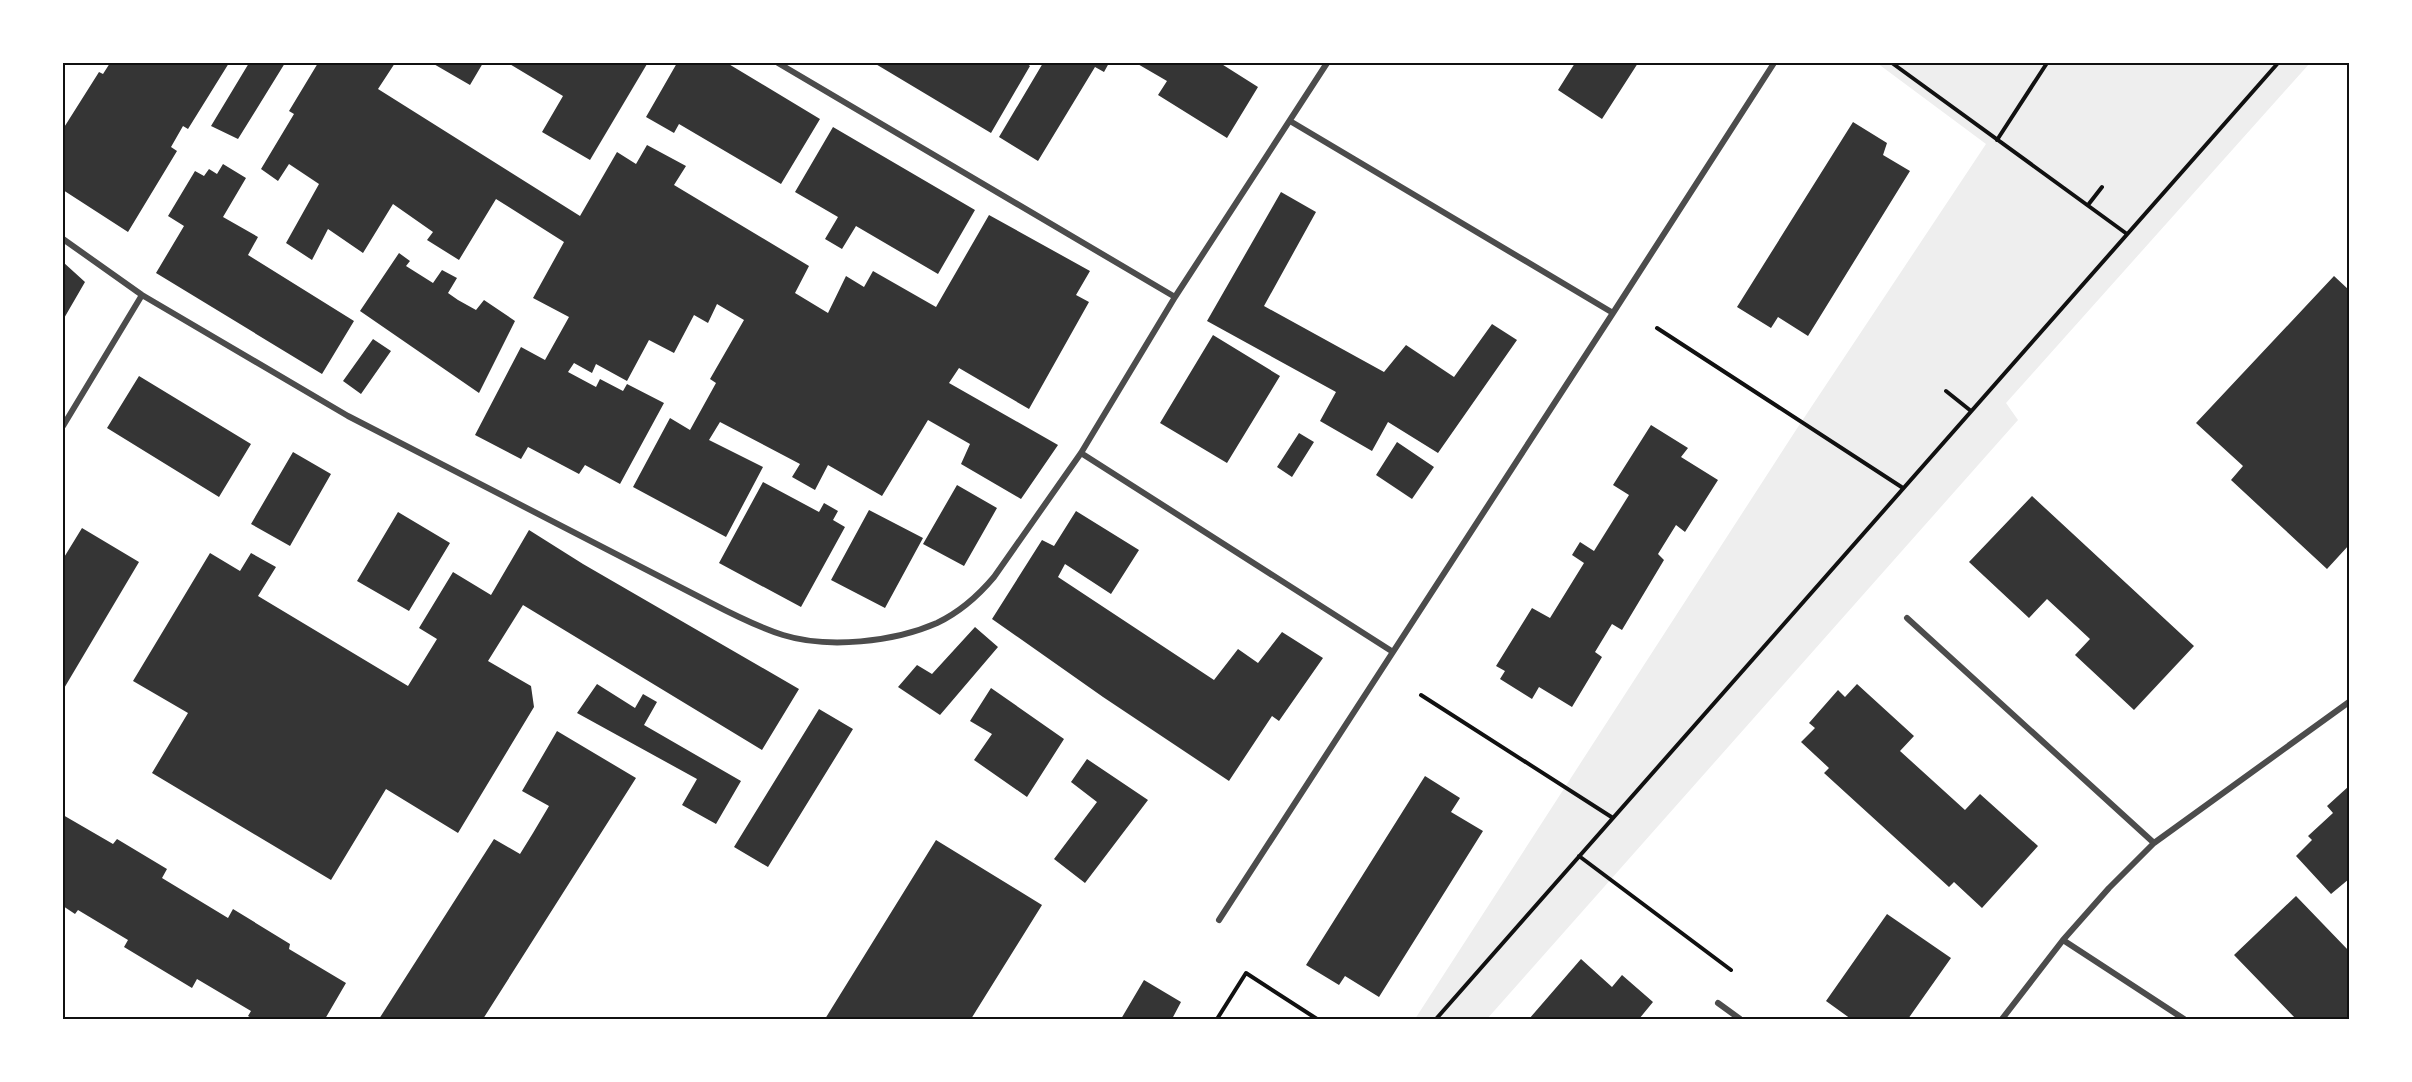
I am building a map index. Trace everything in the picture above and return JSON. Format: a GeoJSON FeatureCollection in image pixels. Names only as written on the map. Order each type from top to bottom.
{"type":"FeatureCollection","features":[{"type":"Feature","properties":{"kind":"street"},"geometry":{"type":"LineString","coordinates":[[778,63],[1175,297]]}},
{"type":"Feature","properties":{"kind":"street"},"geometry":{"type":"LineString","coordinates":[[63,239],[142,295],[348,416],[748,622],[784,635],[818,642],[851,642],[898,635],[936,623],[979,595],[994,577],[1081,453],[1175,297],[1327,63]]}},
{"type":"Feature","properties":{"kind":"street"},"geometry":{"type":"LineString","coordinates":[[1219,920],[1773,63]]}},
{"type":"Feature","properties":{"kind":"street"},"geometry":{"type":"LineString","coordinates":[[1290,121],[1613,313]]}},
{"type":"Feature","properties":{"kind":"street"},"geometry":{"type":"LineString","coordinates":[[63,426],[142,295]]}},
{"type":"Feature","properties":{"kind":"street"},"geometry":{"type":"LineString","coordinates":[[1081,453],[1393,652]]}},
{"type":"Feature","properties":{"kind":"street"},"geometry":{"type":"LineString","coordinates":[[1907,618],[2154,843]]}},
{"type":"Feature","properties":{"kind":"street"},"geometry":{"type":"LineString","coordinates":[[2002,1019],[2063,940],[2109,888],[2154,843],[2349,702]]}},
{"type":"Feature","properties":{"kind":"street"},"geometry":{"type":"LineString","coordinates":[[2063,940],[2184,1019]]}},
{"type":"Feature","properties":{"kind":"street"},"geometry":{"type":"LineString","coordinates":[[1718,1003],[1740,1019]]}},
{"type":"Feature","properties":{"kind":"path"},"geometry":{"type":"LineString","coordinates":[[1892,63],[2127,234]]}},
{"type":"Feature","properties":{"kind":"path"},"geometry":{"type":"LineString","coordinates":[[1997,140],[2047,63]]}},
{"type":"Feature","properties":{"kind":"path"},"geometry":{"type":"LineString","coordinates":[[1436,1019],[2278,63]]}},
{"type":"Feature","properties":{"kind":"path"},"geometry":{"type":"LineString","coordinates":[[2088,205],[2102,187]]}},
{"type":"Feature","properties":{"kind":"path"},"geometry":{"type":"LineString","coordinates":[[1657,328],[1903,488]]}},
{"type":"Feature","properties":{"kind":"path"},"geometry":{"type":"LineString","coordinates":[[1946,391],[1971,411]]}},
{"type":"Feature","properties":{"kind":"path"},"geometry":{"type":"LineString","coordinates":[[1421,695],[1612,818]]}},
{"type":"Feature","properties":{"kind":"path"},"geometry":{"type":"LineString","coordinates":[[1579,856],[1731,970]]}},
{"type":"Feature","properties":{"kind":"path"},"geometry":{"type":"LineString","coordinates":[[1216,1019],[1246,973],[1317,1019]]}},
{"type":"Feature","properties":{"kind":"shaded area"},"geometry":{"type":"Polygon","coordinates":[[[1877,63],[2310,63],[2006,403],[2018,420],[1487,1019],[1415,1019],[1796,430],[1986,144],[1877,63]]]}},
{"type":"Feature","properties":{"kind":"building"},"geometry":{"type":"Polygon","coordinates":[[[110,63],[229,63],[188,129],[183,126],[171,147],[177,151],[128,232],[63,190],[63,129],[99,72],[103,74],[110,63]]]}},
{"type":"Feature","properties":{"kind":"building"},"geometry":{"type":"Polygon","coordinates":[[[249,63],[285,63],[238,139],[211,126],[249,63]]]}},
{"type":"Feature","properties":{"kind":"building"},"geometry":{"type":"Polygon","coordinates":[[[318,63],[395,63],[378,89],[580,216],[617,152],[636,164],[647,145],[686,166],[674,185],[809,266],[795,293],[828,313],[846,276],[864,287],[873,271],[936,307],[989,215],[1090,271],[1076,295],[1089,302],[1029,409],[959,368],[949,383],[1058,445],[1021,499],[961,464],[970,444],[928,420],[882,496],[828,465],[815,490],[792,477],[800,464],[720,422],[709,440],[763,467],[726,537],[633,487],[670,418],[690,430],[716,383],[710,379],[744,320],[717,304],[708,323],[694,315],[674,353],[649,340],[627,381],[596,364],[592,373],[574,363],[568,372],[596,387],[600,379],[623,391],[627,384],[664,403],[620,484],[585,465],[579,474],[528,447],[521,459],[475,435],[521,347],[545,360],[569,317],[533,298],[564,242],[496,199],[459,260],[427,240],[433,232],[393,204],[363,253],[328,229],[312,260],[286,243],[319,184],[289,164],[278,181],[261,169],[294,114],[289,111],[318,63]]]}},
{"type":"Feature","properties":{"kind":"building"},"geometry":{"type":"Polygon","coordinates":[[[432,63],[483,63],[470,85],[432,63]]]}},
{"type":"Feature","properties":{"kind":"building"},"geometry":{"type":"Polygon","coordinates":[[[508,63],[647,64],[590,160],[542,132],[563,96],[508,63]]]}},
{"type":"Feature","properties":{"kind":"building"},"geometry":{"type":"Polygon","coordinates":[[[677,63],[727,63],[820,119],[781,184],[679,124],[674,133],[646,117],[677,63]]]}},
{"type":"Feature","properties":{"kind":"building"},"geometry":{"type":"Polygon","coordinates":[[[874,63],[1026,63],[1030,66],[991,133],[874,63]]]}},
{"type":"Feature","properties":{"kind":"building"},"geometry":{"type":"Polygon","coordinates":[[[1043,63],[1109,63],[1104,72],[1095,67],[1038,161],[999,137],[1043,63]]]}},
{"type":"Feature","properties":{"kind":"building"},"geometry":{"type":"Polygon","coordinates":[[[1136,63],[1220,63],[1258,87],[1227,138],[1158,95],[1167,81],[1136,63]]]}},
{"type":"Feature","properties":{"kind":"building"},"geometry":{"type":"Polygon","coordinates":[[[1575,63],[1638,63],[1602,119],[1558,90],[1575,63]]]}},
{"type":"Feature","properties":{"kind":"building"},"geometry":{"type":"Polygon","coordinates":[[[1853,122],[1887,143],[1883,155],[1910,171],[1808,336],[1778,317],[1771,328],[1737,307],[1853,122]]]}},
{"type":"Feature","properties":{"kind":"building"},"geometry":{"type":"Polygon","coordinates":[[[833,127],[975,210],[938,274],[856,226],[842,249],[825,239],[838,217],[795,192],[833,127]]]}},
{"type":"Feature","properties":{"kind":"building"},"geometry":{"type":"Polygon","coordinates":[[[223,164],[246,178],[223,217],[258,237],[248,255],[354,321],[322,374],[156,273],[184,226],[168,216],[195,171],[204,176],[209,169],[217,174],[223,164]]]}},
{"type":"Feature","properties":{"kind":"building"},"geometry":{"type":"Polygon","coordinates":[[[1281,192],[1316,212],[1264,306],[1384,372],[1406,345],[1454,377],[1492,324],[1517,340],[1438,453],[1388,422],[1372,451],[1320,421],[1336,392],[1207,321],[1281,192]]]}},
{"type":"Feature","properties":{"kind":"building"},"geometry":{"type":"Polygon","coordinates":[[[399,253],[410,261],[406,266],[433,283],[442,270],[457,278],[448,293],[458,300],[476,310],[484,300],[515,321],[479,393],[360,311],[399,253]]]}},
{"type":"Feature","properties":{"kind":"building"},"geometry":{"type":"Polygon","coordinates":[[[63,262],[85,282],[63,320],[63,262]]]}},
{"type":"Feature","properties":{"kind":"building"},"geometry":{"type":"Polygon","coordinates":[[[2334,276],[2349,290],[2349,545],[2327,569],[2231,480],[2243,466],[2196,423],[2334,276]]]}},
{"type":"Feature","properties":{"kind":"building"},"geometry":{"type":"Polygon","coordinates":[[[1213,335],[1280,376],[1227,463],[1160,423],[1213,335]]]}},
{"type":"Feature","properties":{"kind":"building"},"geometry":{"type":"Polygon","coordinates":[[[373,339],[391,351],[361,394],[343,381],[373,339]]]}},
{"type":"Feature","properties":{"kind":"building"},"geometry":{"type":"Polygon","coordinates":[[[139,376],[251,444],[219,497],[107,428],[139,376]]]}},
{"type":"Feature","properties":{"kind":"building"},"geometry":{"type":"Polygon","coordinates":[[[1651,425],[1688,448],[1681,457],[1718,480],[1685,532],[1676,525],[1658,554],[1664,560],[1622,630],[1612,624],[1595,652],[1602,657],[1572,707],[1539,687],[1532,699],[1500,679],[1505,671],[1496,666],[1532,608],[1550,618],[1584,563],[1572,555],[1580,542],[1594,551],[1629,495],[1613,485],[1651,425]]]}},
{"type":"Feature","properties":{"kind":"building"},"geometry":{"type":"Polygon","coordinates":[[[1299,433],[1314,442],[1292,477],[1277,467],[1299,433]]]}},
{"type":"Feature","properties":{"kind":"building"},"geometry":{"type":"Polygon","coordinates":[[[1397,442],[1434,467],[1412,499],[1376,475],[1397,442]]]}},
{"type":"Feature","properties":{"kind":"building"},"geometry":{"type":"Polygon","coordinates":[[[293,452],[331,474],[290,546],[251,524],[293,452]]]}},
{"type":"Feature","properties":{"kind":"building"},"geometry":{"type":"Polygon","coordinates":[[[763,482],[819,512],[824,503],[838,511],[833,520],[845,527],[801,607],[719,563],[763,482]]]}},
{"type":"Feature","properties":{"kind":"building"},"geometry":{"type":"Polygon","coordinates":[[[957,485],[997,508],[964,566],[923,544],[957,485]]]}},
{"type":"Feature","properties":{"kind":"building"},"geometry":{"type":"Polygon","coordinates":[[[2032,496],[2194,646],[2134,710],[2075,655],[2090,639],[2047,599],[2029,618],[1969,562],[2032,496]]]}},
{"type":"Feature","properties":{"kind":"building"},"geometry":{"type":"Polygon","coordinates":[[[869,510],[923,538],[885,608],[831,580],[869,510]]]}},
{"type":"Feature","properties":{"kind":"building"},"geometry":{"type":"Polygon","coordinates":[[[1076,511],[1139,550],[1111,594],[1065,564],[1058,577],[1214,680],[1238,649],[1258,663],[1282,632],[1323,658],[1279,721],[1272,716],[1229,781],[992,619],[1042,540],[1054,546],[1076,511]]]}},
{"type":"Feature","properties":{"kind":"building"},"geometry":{"type":"Polygon","coordinates":[[[398,512],[450,543],[409,611],[357,581],[398,512]]]}},
{"type":"Feature","properties":{"kind":"building"},"geometry":{"type":"Polygon","coordinates":[[[82,528],[139,562],[63,690],[63,559],[82,528]]]}},
{"type":"Feature","properties":{"kind":"building"},"geometry":{"type":"Polygon","coordinates":[[[529,530],[583,564],[799,689],[762,750],[523,605],[488,661],[531,686],[534,707],[458,833],[386,789],[331,880],[152,773],[188,713],[133,681],[210,553],[240,571],[251,553],[276,567],[258,596],[408,686],[437,639],[419,628],[453,572],[491,595],[529,530]]]}},
{"type":"Feature","properties":{"kind":"building"},"geometry":{"type":"Polygon","coordinates":[[[975,627],[998,647],[940,715],[898,687],[917,665],[932,674],[975,627]]]}},
{"type":"Feature","properties":{"kind":"building"},"geometry":{"type":"Polygon","coordinates":[[[597,684],[635,708],[643,694],[657,702],[644,725],[741,781],[716,824],[682,805],[697,779],[577,713],[597,684]]]}},
{"type":"Feature","properties":{"kind":"building"},"geometry":{"type":"Polygon","coordinates":[[[1857,684],[1914,736],[1900,751],[1965,810],[1980,794],[2038,846],[1982,908],[1954,882],[1949,887],[1824,773],[1829,768],[1801,742],[1815,728],[1809,723],[1838,690],[1845,697],[1857,684]]]}},
{"type":"Feature","properties":{"kind":"building"},"geometry":{"type":"Polygon","coordinates":[[[991,688],[1064,739],[1027,797],[974,760],[992,734],[970,721],[991,688]]]}},
{"type":"Feature","properties":{"kind":"building"},"geometry":{"type":"Polygon","coordinates":[[[819,709],[853,729],[768,867],[734,847],[819,709]]]}},
{"type":"Feature","properties":{"kind":"building"},"geometry":{"type":"Polygon","coordinates":[[[557,731],[636,778],[483,1019],[379,1019],[494,839],[520,854],[533,833],[549,806],[522,791],[557,731]]]}},
{"type":"Feature","properties":{"kind":"building"},"geometry":{"type":"Polygon","coordinates":[[[1087,759],[1148,800],[1085,883],[1054,859],[1097,802],[1071,782],[1087,759]]]}},
{"type":"Feature","properties":{"kind":"building"},"geometry":{"type":"Polygon","coordinates":[[[1425,776],[1460,798],[1451,812],[1483,831],[1379,997],[1345,976],[1339,985],[1306,965],[1425,776]]]}},
{"type":"Feature","properties":{"kind":"building"},"geometry":{"type":"Polygon","coordinates":[[[2349,786],[2349,879],[2331,894],[2296,856],[2312,840],[2308,836],[2333,813],[2327,806],[2349,786]]]}},
{"type":"Feature","properties":{"kind":"building"},"geometry":{"type":"Polygon","coordinates":[[[63,815],[113,844],[117,839],[167,869],[162,878],[228,918],[233,909],[290,944],[289,949],[346,983],[325,1019],[253,1019],[248,1016],[251,1011],[197,979],[192,988],[124,947],[128,940],[78,910],[75,914],[63,906],[63,815]]]}},
{"type":"Feature","properties":{"kind":"building"},"geometry":{"type":"Polygon","coordinates":[[[936,840],[1042,905],[971,1019],[825,1019],[936,840]]]}},
{"type":"Feature","properties":{"kind":"building"},"geometry":{"type":"Polygon","coordinates":[[[2296,896],[2349,951],[2349,1019],[2296,1019],[2234,955],[2296,896]]]}},
{"type":"Feature","properties":{"kind":"building"},"geometry":{"type":"Polygon","coordinates":[[[1887,914],[1951,958],[1908,1019],[1851,1019],[1826,1001],[1887,914]]]}},
{"type":"Feature","properties":{"kind":"building"},"geometry":{"type":"Polygon","coordinates":[[[1581,959],[1612,987],[1622,975],[1653,1002],[1639,1019],[1529,1019],[1581,959]]]}},
{"type":"Feature","properties":{"kind":"building"},"geometry":{"type":"Polygon","coordinates":[[[1144,980],[1181,1002],[1172,1019],[1121,1019],[1144,980]]]}}]}
